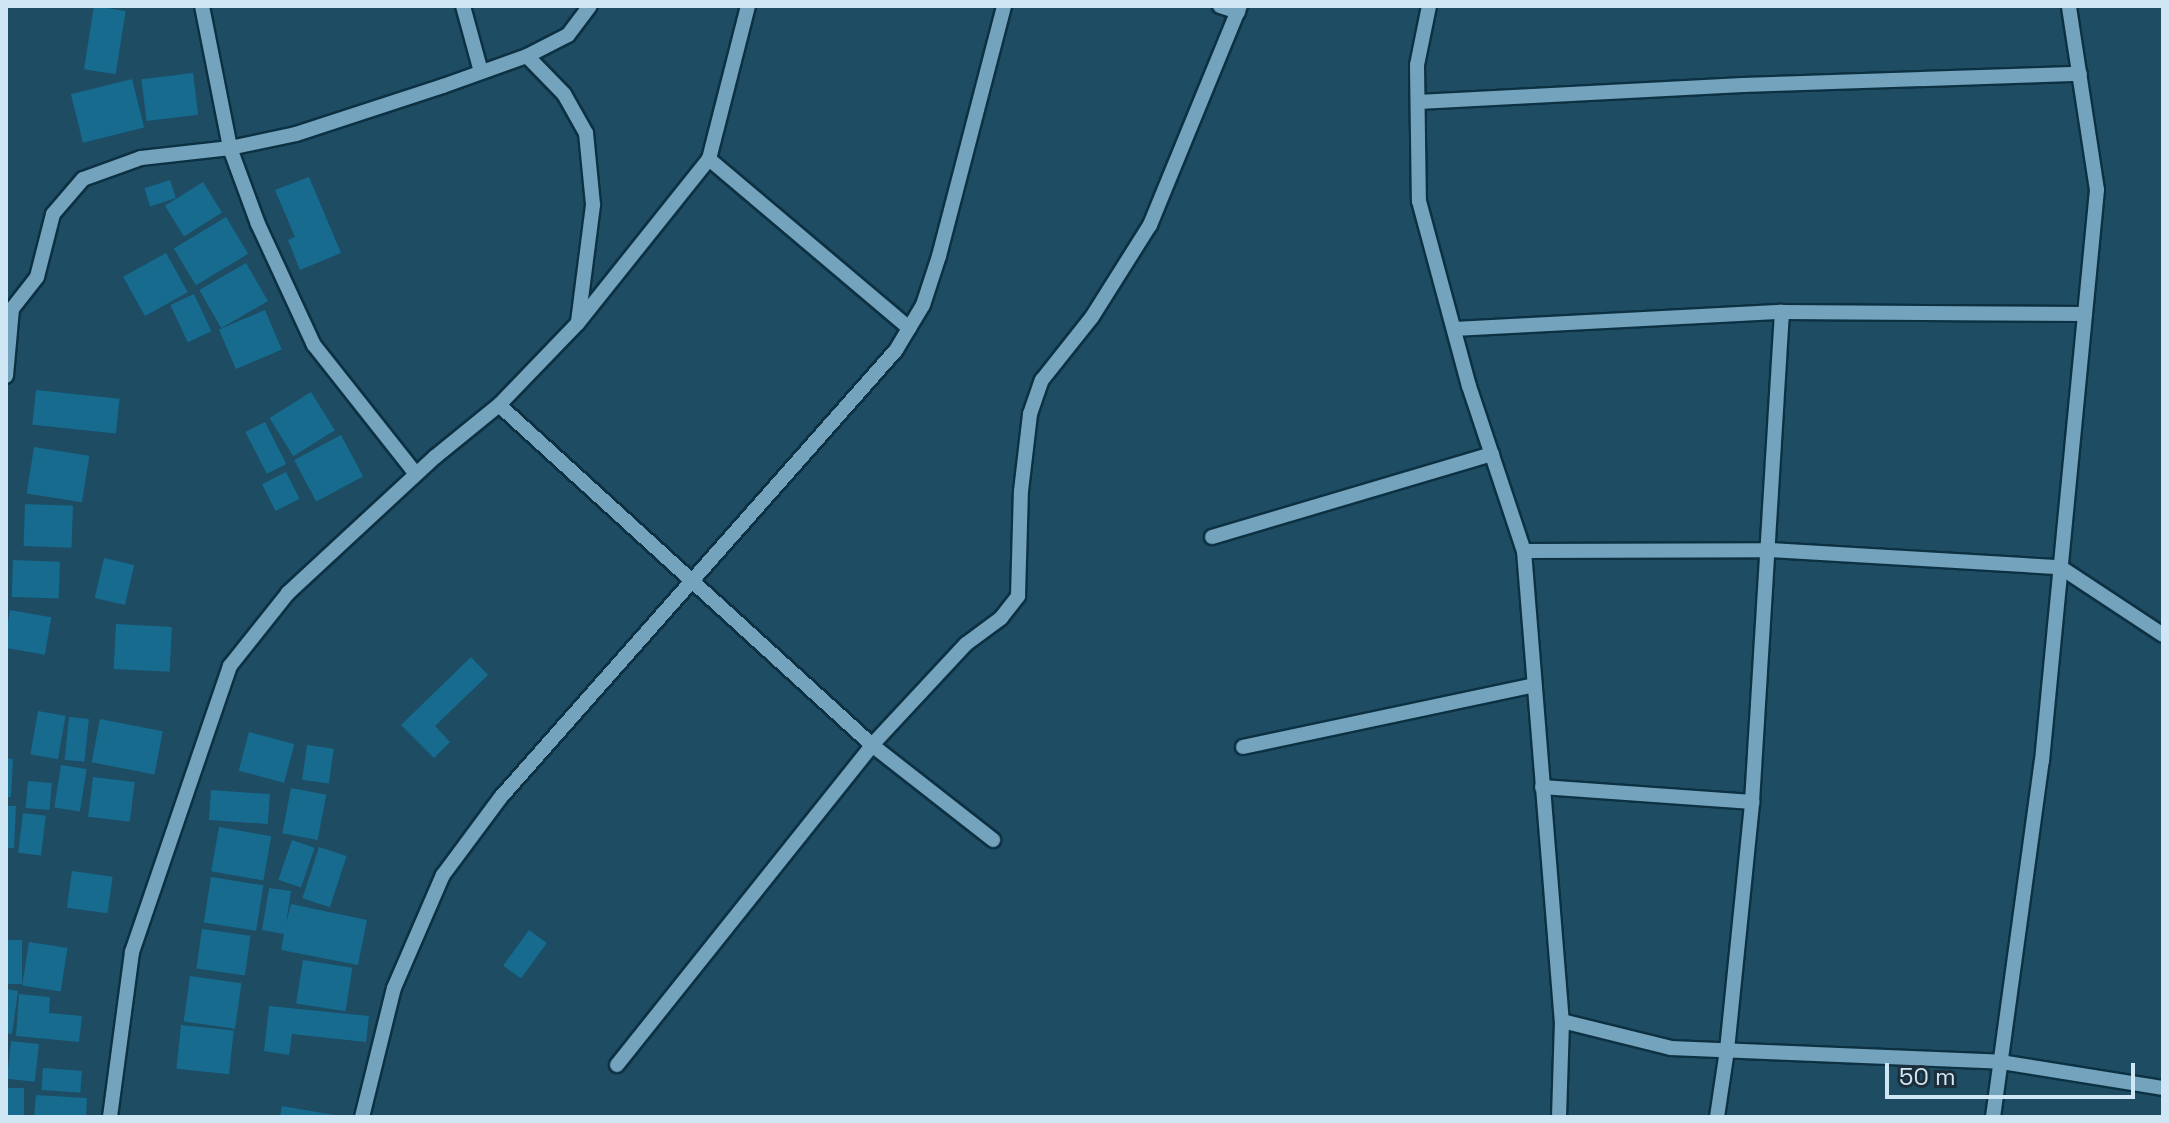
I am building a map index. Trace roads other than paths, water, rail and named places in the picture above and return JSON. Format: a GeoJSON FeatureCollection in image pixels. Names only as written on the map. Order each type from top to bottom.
{"type":"FeatureCollection","features":[{"type":"Feature","properties":{"kind":"street"},"geometry":{"type":"LineString","coordinates":[[202,6],[230,148],[258,224],[314,345],[416,474]]}},
{"type":"Feature","properties":{"kind":"street"},"geometry":{"type":"LineString","coordinates":[[463,6],[481,72]]}},
{"type":"Feature","properties":{"kind":"street"},"geometry":{"type":"LineString","coordinates":[[6,376],[9,310],[37,277],[53,214],[83,179],[141,158],[230,148],[296,134],[481,72],[527,56],[568,35],[590,6]]}},
{"type":"Feature","properties":{"kind":"street"},"geometry":{"type":"LineString","coordinates":[[110,1117],[132,952],[230,666],[288,593],[416,474],[499,405],[578,323],[709,159],[748,6]]}},
{"type":"Feature","properties":{"kind":"street"},"geometry":{"type":"LineString","coordinates":[[362,1117],[394,988],[443,875],[501,797],[896,350],[923,305],[939,256],[1004,6]]}},
{"type":"Feature","properties":{"kind":"street"},"geometry":{"type":"LineString","coordinates":[[617,1065],[872,745],[966,644],[1001,618],[1018,596],[1021,491],[1030,414],[1042,380],[1092,317],[1150,225],[1239,9],[1220,6]]}},
{"type":"Feature","properties":{"kind":"street"},"geometry":{"type":"LineString","coordinates":[[1429,6],[1417,65],[1419,201],[1454,329],[1524,551],[1562,1021],[1559,1117]]}},
{"type":"Feature","properties":{"kind":"street"},"geometry":{"type":"LineString","coordinates":[[1993,1117],[2042,761],[2097,190],[2069,6]]}},
{"type":"Feature","properties":{"kind":"street"},"geometry":{"type":"LineString","coordinates":[[527,56],[564,94],[586,133],[593,205],[578,323]]}},
{"type":"Feature","properties":{"kind":"street"},"geometry":{"type":"LineString","coordinates":[[1418,102],[1743,85],[2080,74]]}},
{"type":"Feature","properties":{"kind":"street"},"geometry":{"type":"LineString","coordinates":[[709,159],[909,328]]}},
{"type":"Feature","properties":{"kind":"street"},"geometry":{"type":"LineString","coordinates":[[1454,329],[1782,312],[2085,314]]}},
{"type":"Feature","properties":{"kind":"street"},"geometry":{"type":"LineString","coordinates":[[1717,1117],[1727,1050],[1752,802],[1770,550],[1782,312]]}},
{"type":"Feature","properties":{"kind":"street"},"geometry":{"type":"LineString","coordinates":[[499,405],[872,745],[993,840]]}},
{"type":"Feature","properties":{"kind":"street"},"geometry":{"type":"LineString","coordinates":[[1212,537],[1492,454]]}},
{"type":"Feature","properties":{"kind":"street"},"geometry":{"type":"LineString","coordinates":[[1524,551],[1770,550],[2060,567],[2163,635]]}},
{"type":"Feature","properties":{"kind":"street"},"geometry":{"type":"LineString","coordinates":[[1243,747],[1534,685]]}},
{"type":"Feature","properties":{"kind":"street"},"geometry":{"type":"LineString","coordinates":[[1542,787],[1752,802]]}},
{"type":"Feature","properties":{"kind":"street"},"geometry":{"type":"LineString","coordinates":[[1562,1021],[1671,1048],[2001,1062],[2163,1088]]}}]}
